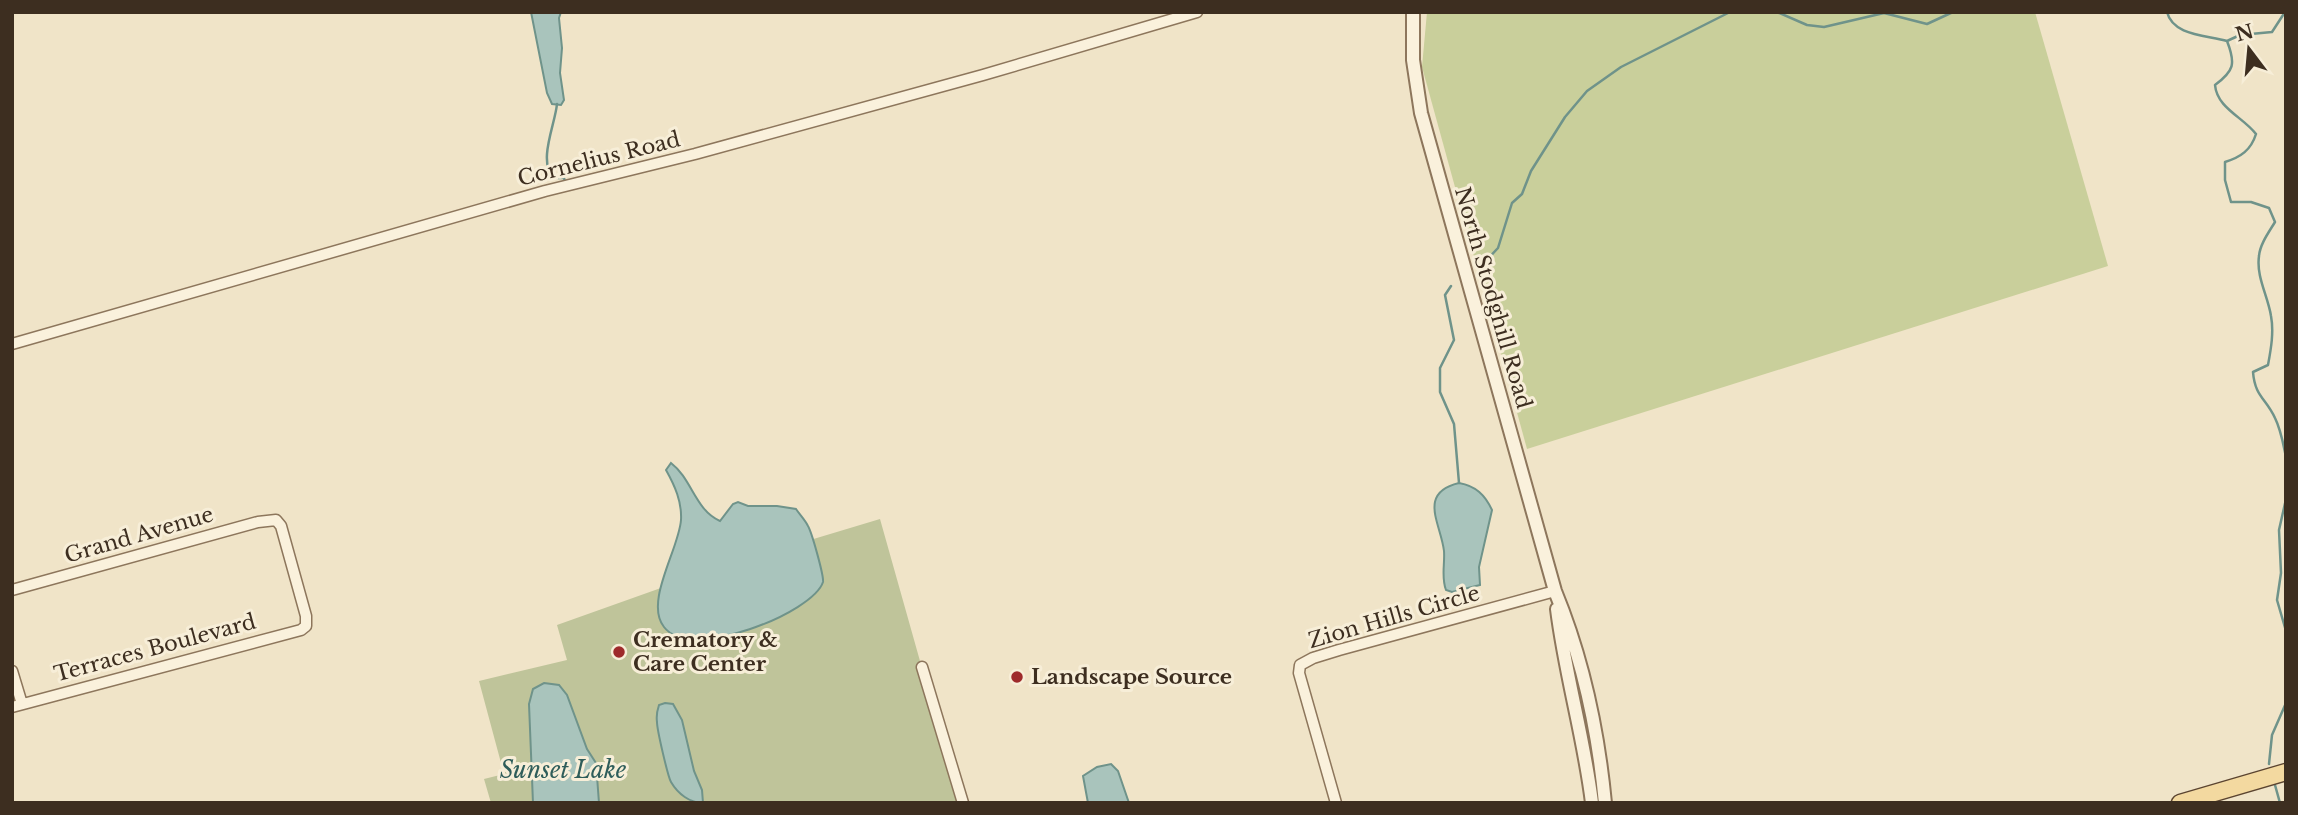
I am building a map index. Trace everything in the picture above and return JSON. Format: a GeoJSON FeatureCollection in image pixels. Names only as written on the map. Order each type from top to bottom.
{"type":"FeatureCollection","features":[{"type":"Feature","properties":{"kind":"main road"},"geometry":{"type":"LineString","coordinates":[[2180,803],[2286,772]]}},
{"type":"Feature","properties":{"kind":"street","name":"Cornelius Road"},"geometry":{"type":"LineString","coordinates":[[12,344],[536,194],[695,154],[983,75],[1197,12]]}},
{"type":"Feature","properties":{"kind":"street","name":"North Stodghill Road"},"geometry":{"type":"LineString","coordinates":[[1413,12],[1413,60],[1421,113],[1555,592],[1571,632],[1591,708],[1605,803]]}},
{"type":"Feature","properties":{"kind":"street","name":"Grand Avenue"},"geometry":{"type":"LineString","coordinates":[[12,590],[258,522],[276,520],[281,526],[306,616],[306,626]]}},
{"type":"Feature","properties":{"kind":"street","name":"North Stodghill Road"},"geometry":{"type":"LineString","coordinates":[[1555,592],[1561,642],[1582,732],[1592,803]]}},
{"type":"Feature","properties":{"kind":"street","name":"Zion Hills Circle"},"geometry":{"type":"LineString","coordinates":[[1336,803],[1299,673],[1300,665],[1339,650],[1555,592]]}},
{"type":"Feature","properties":{"kind":"street","name":"Terraces Boulevard"},"geometry":{"type":"LineString","coordinates":[[17,706],[301,630],[306,626]]}},
{"type":"Feature","properties":{"kind":"street"},"geometry":{"type":"LineString","coordinates":[[922,667],[963,803]]}},
{"type":"Feature","properties":{"kind":"street"},"geometry":{"type":"LineString","coordinates":[[12,671],[17,706]]}},
{"type":"Feature","properties":{"kind":"green space"},"geometry":{"type":"Polygon","coordinates":[[[1427,12],[2035,12],[2108,266],[1527,449],[1422,67],[1427,12]]]}},
{"type":"Feature","properties":{"kind":"green space"},"geometry":{"type":"Polygon","coordinates":[[[880,519],[960,803],[491,803],[484,779],[504,774],[479,681],[567,660],[557,625],[717,568],[880,519]]]}},
{"type":"Feature","properties":{"kind":"water"},"geometry":{"type":"Polygon","coordinates":[[[531,12],[561,12],[560,73],[564,100],[561,105],[552,104],[547,93],[531,12]]]}},
{"type":"Feature","properties":{"kind":"water"},"geometry":{"type":"Polygon","coordinates":[[[671,463],[684,477],[705,510],[720,521],[733,504],[738,502],[748,506],[796,509],[810,530],[822,572],[823,582],[814,594],[798,607],[775,619],[723,636],[698,639],[678,636],[664,627],[659,616],[660,590],[681,520],[677,494],[666,470],[671,463]]]}},
{"type":"Feature","properties":{"kind":"water"},"geometry":{"type":"Polygon","coordinates":[[[1459,483],[1479,492],[1492,510],[1479,567],[1480,585],[1452,592],[1446,590],[1443,576],[1444,551],[1436,520],[1435,502],[1446,488],[1459,483]]]}},
{"type":"Feature","properties":{"kind":"water","name":"Sunset Lake"},"geometry":{"type":"Polygon","coordinates":[[[544,683],[559,685],[567,695],[587,749],[596,763],[599,803],[533,803],[529,704],[533,689],[544,683]]]}},
{"type":"Feature","properties":{"kind":"water"},"geometry":{"type":"Polygon","coordinates":[[[673,704],[682,720],[694,771],[702,790],[703,803],[681,794],[670,778],[657,720],[659,705],[673,704]]]}},
{"type":"Feature","properties":{"kind":"water"},"geometry":{"type":"Polygon","coordinates":[[[1111,764],[1118,771],[1129,803],[1088,803],[1083,776],[1097,767],[1111,764]]]}},
{"type":"Feature","properties":{"kind":"waterway"},"geometry":{"type":"LineString","coordinates":[[1482,265],[1498,248],[1512,203],[1522,194],[1531,171],[1565,117],[1587,91],[1621,67],[1730,12]]}},
{"type":"Feature","properties":{"kind":"waterway"},"geometry":{"type":"LineString","coordinates":[[1777,12],[1807,25],[1824,27],[1884,13],[1927,24],[1953,12]]}},
{"type":"Feature","properties":{"kind":"waterway"},"geometry":{"type":"LineString","coordinates":[[2167,12],[2170,20],[2183,30],[2227,41],[2232,66],[2215,85],[2217,93],[2225,106],[2256,134],[2245,152],[2225,162],[2225,180],[2231,202],[2251,202],[2269,208],[2275,222],[2265,238],[2259,256],[2261,279],[2272,322],[2270,353],[2268,365],[2253,372],[2258,392],[2277,423],[2286,457]]}},
{"type":"Feature","properties":{"kind":"waterway"},"geometry":{"type":"LineString","coordinates":[[2227,41],[2240,35],[2272,32],[2285,12]]}},
{"type":"Feature","properties":{"kind":"waterway"},"geometry":{"type":"LineString","coordinates":[[557,104],[547,162],[553,178],[564,178],[565,182]]}},
{"type":"Feature","properties":{"kind":"waterway"},"geometry":{"type":"LineString","coordinates":[[1451,286],[1445,295],[1454,340],[1440,368],[1440,392],[1454,424],[1459,483]]}},
{"type":"Feature","properties":{"kind":"waterway"},"geometry":{"type":"LineString","coordinates":[[2286,499],[2279,530],[2281,573],[2277,600],[2286,631]]}},
{"type":"Feature","properties":{"kind":"waterway"},"geometry":{"type":"LineString","coordinates":[[2269,764],[2272,735],[2286,703]]}},
{"type":"Feature","properties":{"kind":"waterway"},"geometry":{"type":"LineString","coordinates":[[2275,785],[2280,803]]}},
{"type":"Feature","properties":{"kind":"place","name":"Crematory & Care Center"},"geometry":{"type":"Point","coordinates":[619,652]}},
{"type":"Feature","properties":{"kind":"place","name":"Landscape Source"},"geometry":{"type":"Point","coordinates":[1017,677]}}]}
